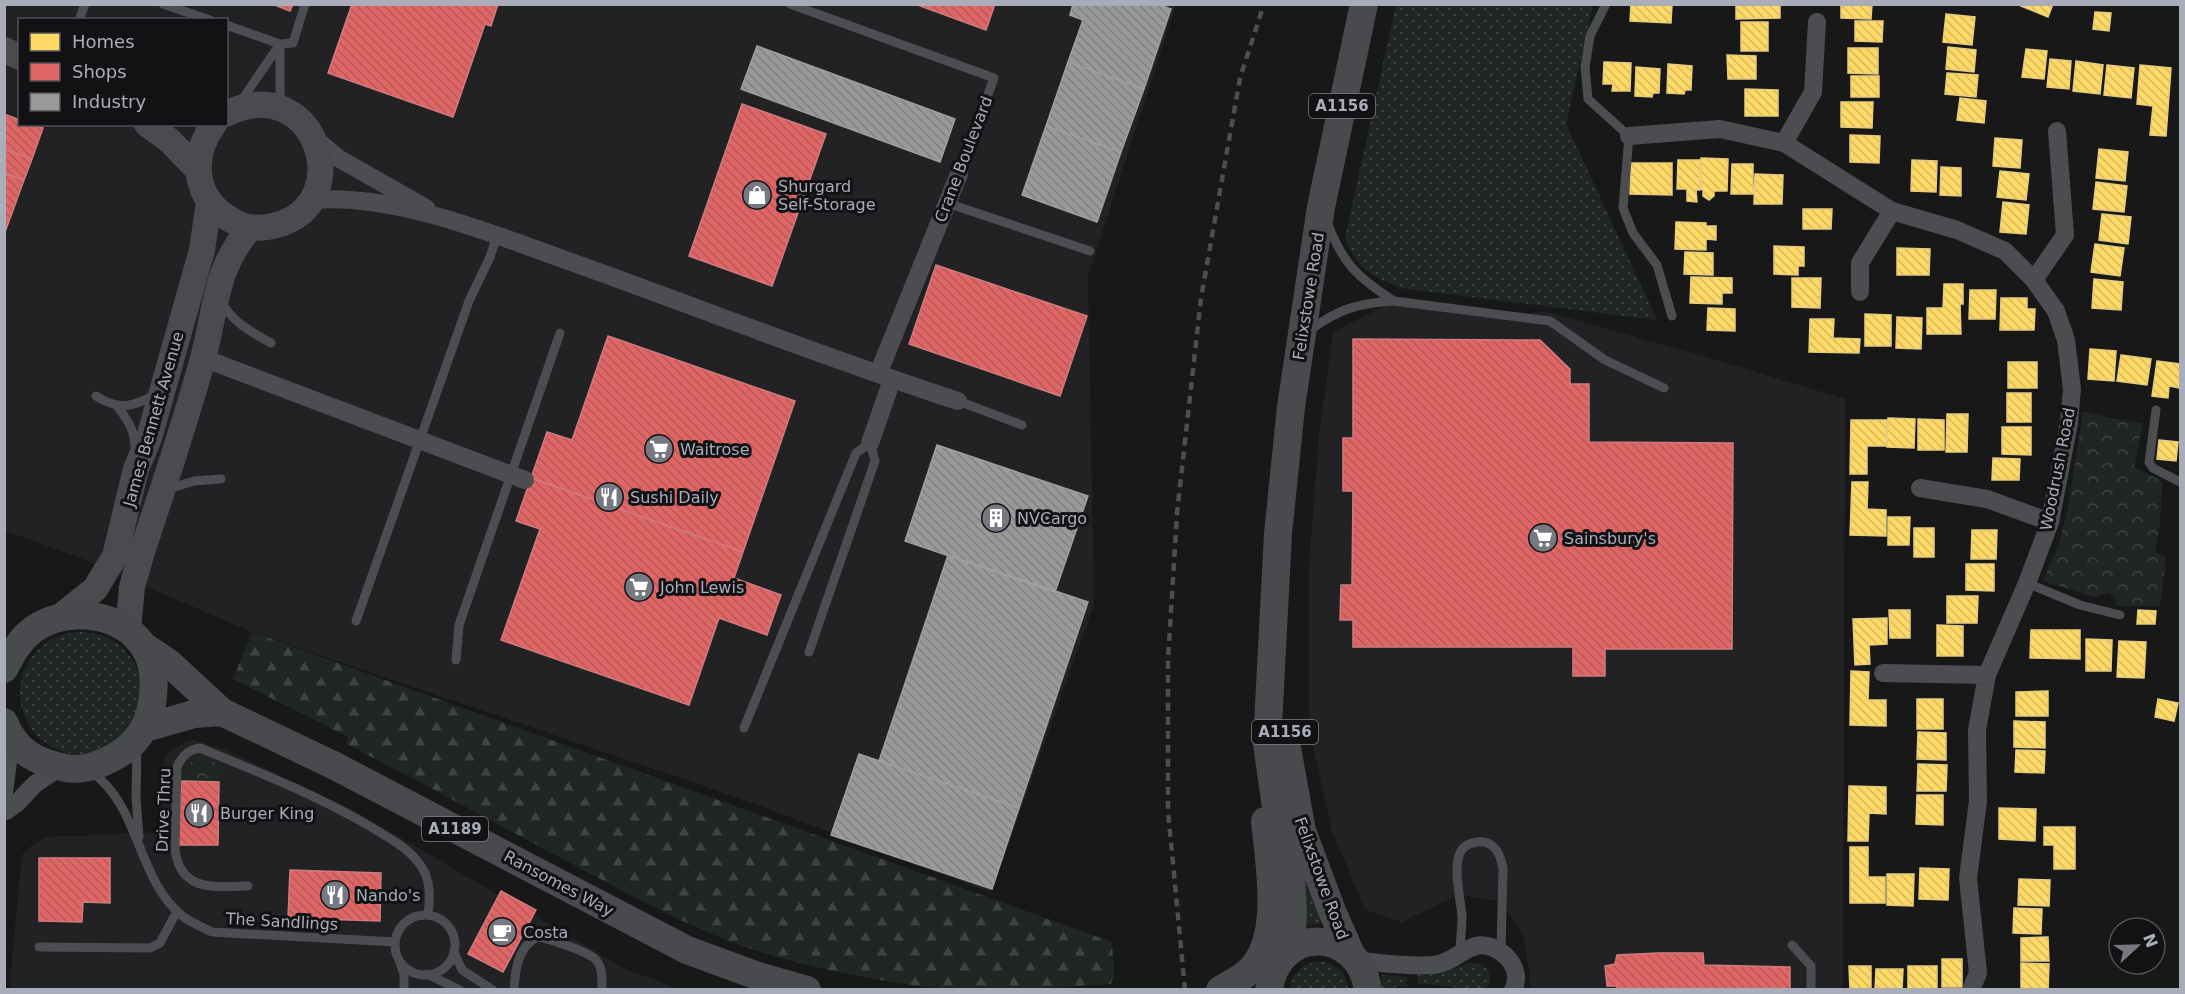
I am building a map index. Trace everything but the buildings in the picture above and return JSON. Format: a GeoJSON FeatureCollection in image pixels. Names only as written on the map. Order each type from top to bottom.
{"type":"FeatureCollection","features":[{"type":"Feature","properties":{"kind":"main road","name":"Felixstowe Road"},"geometry":{"type":"LineString","coordinates":[[1291,950],[1293,912],[1290,863],[1277,814],[1267,744],[1275,590],[1289,430],[1301,336],[1321,207],[1364,4]]}},
{"type":"Feature","properties":{"kind":"main road","name":"Felixstowe Road"},"geometry":{"type":"LineString","coordinates":[[1275,590],[1286,745],[1296,806],[1316,871],[1354,957],[1366,976],[1368,990]]}},
{"type":"Feature","properties":{"kind":"main road","name":"Ransomes Way"},"geometry":{"type":"LineString","coordinates":[[60,617],[77,615],[105,618],[169,663],[222,712],[335,766],[687,950],[755,975],[807,990]]}},
{"type":"Feature","properties":{"kind":"main road"},"geometry":{"type":"LineString","coordinates":[[4,639],[60,617]]}},
{"type":"Feature","properties":{"kind":"main road"},"geometry":{"type":"LineString","coordinates":[[4,669],[15,647],[34,629]]}},
{"type":"Feature","properties":{"kind":"main road"},"geometry":{"type":"LineString","coordinates":[[6,726],[26,754],[43,763],[73,767],[115,758],[140,734],[150,715],[155,687],[150,660],[136,638]]}},
{"type":"Feature","properties":{"kind":"main road"},"geometry":{"type":"LineString","coordinates":[[140,734],[194,714],[222,712]]}},
{"type":"Feature","properties":{"kind":"main road"},"geometry":{"type":"LineString","coordinates":[[1220,990],[1243,976],[1254,965],[1260,957],[1268,932],[1272,899],[1265,815],[1267,744]]}},
{"type":"Feature","properties":{"kind":"main road"},"geometry":{"type":"LineString","coordinates":[[1263,985],[1278,962],[1291,950],[1305,943],[1320,941],[1336,944],[1354,957]]}},
{"type":"Feature","properties":{"kind":"street"},"geometry":{"type":"LineString","coordinates":[[1784,143],[1813,92],[1817,22]]}},
{"type":"Feature","properties":{"kind":"street"},"geometry":{"type":"LineString","coordinates":[[4,50],[18,56]]}},
{"type":"Feature","properties":{"kind":"street"},"geometry":{"type":"LineString","coordinates":[[228,114],[246,105],[268,104],[283,109],[302,122],[314,138],[338,158],[449,221]]}},
{"type":"Feature","properties":{"kind":"street"},"geometry":{"type":"LineString","coordinates":[[150,126],[170,141],[198,170]]}},
{"type":"Feature","properties":{"kind":"street"},"geometry":{"type":"LineString","coordinates":[[216,126],[205,137],[199,153],[198,170],[201,186],[209,202],[221,214],[235,223],[251,227],[269,227],[286,222],[300,213],[312,200],[320,180],[321,158],[314,138]]}},
{"type":"Feature","properties":{"kind":"street","name":"Woodrush Road"},"geometry":{"type":"LineString","coordinates":[[1629,135],[1720,129],[1784,143],[1892,211],[1957,230],[2005,251],[2034,280],[2056,311],[2066,340],[2072,389],[2069,423],[2050,522],[2027,583],[1987,675],[1977,730],[1978,801],[1968,878],[1978,973],[1971,990]]}},
{"type":"Feature","properties":{"kind":"street"},"geometry":{"type":"LineString","coordinates":[[2034,280],[2066,235],[2057,131]]}},
{"type":"Feature","properties":{"kind":"street","name":"Crane Boulevard"},"geometry":{"type":"LineString","coordinates":[[870,443],[885,377],[959,174]]}},
{"type":"Feature","properties":{"kind":"street"},"geometry":{"type":"LineString","coordinates":[[312,200],[354,199],[377,202],[449,221],[958,401]]}},
{"type":"Feature","properties":{"kind":"street","name":"James Bennett Avenue"},"geometry":{"type":"LineString","coordinates":[[60,617],[94,589],[114,556],[136,469],[149,438],[202,250],[209,202]]}},
{"type":"Feature","properties":{"kind":"street"},"geometry":{"type":"LineString","coordinates":[[1860,292],[1860,263],[1892,211]]}},
{"type":"Feature","properties":{"kind":"street","name":"James Bennett Avenue"},"geometry":{"type":"LineString","coordinates":[[136,638],[132,587],[203,358],[217,290],[228,258],[251,227]]}},
{"type":"Feature","properties":{"kind":"street"},"geometry":{"type":"LineString","coordinates":[[203,358],[518,478]]}},
{"type":"Feature","properties":{"kind":"street"},"geometry":{"type":"LineString","coordinates":[[1920,488],[1987,499],[2050,522]]}},
{"type":"Feature","properties":{"kind":"street"},"geometry":{"type":"LineString","coordinates":[[1883,674],[1987,675]]}},
{"type":"Feature","properties":{"kind":"street"},"geometry":{"type":"LineString","coordinates":[[6,726],[9,754],[5,803],[17,803],[35,784],[73,767]]}},
{"type":"Feature","properties":{"kind":"street"},"geometry":{"type":"LineString","coordinates":[[1354,957],[1435,965],[1475,946],[1488,946],[1501,951],[1510,960],[1514,973],[1513,990]]}},
{"type":"Feature","properties":{"kind":"lane"},"geometry":{"type":"LineString","coordinates":[[163,4],[184,7],[206,18]]}},
{"type":"Feature","properties":{"kind":"lane"},"geometry":{"type":"LineString","coordinates":[[228,26],[280,44],[293,43],[305,4]]}},
{"type":"Feature","properties":{"kind":"lane","name":"Crane Boulevard"},"geometry":{"type":"LineString","coordinates":[[790,4],[994,78],[959,174]]}},
{"type":"Feature","properties":{"kind":"lane"},"geometry":{"type":"LineString","coordinates":[[1606,4],[1590,36],[1585,67],[1588,99],[1629,135],[1623,208],[1633,233],[1657,265],[1672,316]]}},
{"type":"Feature","properties":{"kind":"lane"},"geometry":{"type":"LineString","coordinates":[[280,44],[280,93],[283,109]]}},
{"type":"Feature","properties":{"kind":"lane"},"geometry":{"type":"LineString","coordinates":[[228,112],[280,44]]}},
{"type":"Feature","properties":{"kind":"lane"},"geometry":{"type":"LineString","coordinates":[[947,203],[1090,251]]}},
{"type":"Feature","properties":{"kind":"lane"},"geometry":{"type":"LineString","coordinates":[[1321,207],[1339,249],[1355,273],[1363,281],[1394,301]]}},
{"type":"Feature","properties":{"kind":"lane"},"geometry":{"type":"LineString","coordinates":[[356,621],[469,301],[490,257],[496,236]]}},
{"type":"Feature","properties":{"kind":"lane"},"geometry":{"type":"LineString","coordinates":[[217,290],[226,310],[234,320],[271,343]]}},
{"type":"Feature","properties":{"kind":"lane"},"geometry":{"type":"LineString","coordinates":[[1301,336],[1329,316],[1348,307],[1370,302],[1394,301],[1550,321],[1605,360],[1664,388]]}},
{"type":"Feature","properties":{"kind":"lane"},"geometry":{"type":"LineString","coordinates":[[456,660],[459,625],[518,478],[560,333]]}},
{"type":"Feature","properties":{"kind":"lane"},"geometry":{"type":"LineString","coordinates":[[117,406],[139,403],[161,392]]}},
{"type":"Feature","properties":{"kind":"lane"},"geometry":{"type":"LineString","coordinates":[[96,396],[117,406],[126,418],[135,436],[136,469]]}},
{"type":"Feature","properties":{"kind":"lane"},"geometry":{"type":"LineString","coordinates":[[958,401],[1022,425]]}},
{"type":"Feature","properties":{"kind":"lane"},"geometry":{"type":"LineString","coordinates":[[2156,410],[2149,462],[2152,468],[2181,482]]}},
{"type":"Feature","properties":{"kind":"lane"},"geometry":{"type":"LineString","coordinates":[[744,728],[856,453],[870,443],[875,461],[809,652]]}},
{"type":"Feature","properties":{"kind":"lane"},"geometry":{"type":"LineString","coordinates":[[162,490],[194,481],[221,479]]}},
{"type":"Feature","properties":{"kind":"lane"},"geometry":{"type":"LineString","coordinates":[[2027,583],[2080,605],[2120,615]]}},
{"type":"Feature","properties":{"kind":"lane"},"geometry":{"type":"LineString","coordinates":[[140,734],[136,798],[140,845]]}},
{"type":"Feature","properties":{"kind":"lane","name":"Drive Thru"},"geometry":{"type":"LineString","coordinates":[[248,886],[208,887],[194,882],[180,869],[176,861],[177,767],[183,756],[192,749],[200,748],[254,770],[345,812],[403,846],[422,867],[430,896],[428,915]]}},
{"type":"Feature","properties":{"kind":"lane"},"geometry":{"type":"LineString","coordinates":[[73,767],[106,785],[140,845]]}},
{"type":"Feature","properties":{"kind":"lane"},"geometry":{"type":"LineString","coordinates":[[1460,954],[1462,915],[1458,862],[1460,852],[1467,844],[1476,842],[1486,842],[1495,847],[1501,856],[1503,868],[1501,951]]}},
{"type":"Feature","properties":{"kind":"lane","name":"The Sandlings"},"geometry":{"type":"LineString","coordinates":[[140,845],[153,879],[177,911],[195,924],[212,932],[395,942]]}},
{"type":"Feature","properties":{"kind":"lane"},"geometry":{"type":"LineString","coordinates":[[39,947],[150,948],[160,943],[177,911]]}},
{"type":"Feature","properties":{"kind":"lane"},"geometry":{"type":"LineString","coordinates":[[404,990],[404,974],[395,942],[397,933],[410,919],[428,915],[446,924],[452,932],[454,942],[454,952],[450,961],[443,968],[434,990]]}},
{"type":"Feature","properties":{"kind":"lane"},"geometry":{"type":"LineString","coordinates":[[514,990],[516,967],[521,954],[529,942],[537,936],[554,940],[594,958],[601,970],[602,990]]}},
{"type":"Feature","properties":{"kind":"lane"},"geometry":{"type":"LineString","coordinates":[[1792,945],[1811,966],[1811,990]]}},
{"type":"Feature","properties":{"kind":"lane"},"geometry":{"type":"LineString","coordinates":[[454,952],[462,970],[493,990]]}},
{"type":"Feature","properties":{"kind":"lane"},"geometry":{"type":"LineString","coordinates":[[398,957],[409,970],[426,974],[460,990]]}},
{"type":"Feature","properties":{"kind":"lane"},"geometry":{"type":"LineString","coordinates":[[426,974],[443,968]]}},
{"type":"Feature","properties":{"kind":"shaded area"},"geometry":{"type":"Polygon","coordinates":[[[5,5],[1176,5],[1088,276],[1094,605],[991,893],[745,800],[252,632],[73,555],[5,531],[5,5]]]}},
{"type":"Feature","properties":{"kind":"shaded area"},"geometry":{"type":"Polygon","coordinates":[[[1394,301],[1515,316],[1543,311],[1845,399],[1843,989],[1529,989],[1530,972],[1522,933],[1501,902],[1459,894],[1402,922],[1365,910],[1332,831],[1309,727],[1309,566],[1319,436],[1333,332],[1394,301]]]}},
{"type":"Feature","properties":{"kind":"shaded area"},"geometry":{"type":"Polygon","coordinates":[[[190,740],[233,753],[353,810],[627,970],[680,989],[9,990],[22,855],[31,846],[47,837],[162,832],[159,799],[160,774],[166,755],[190,740]]]}},
{"type":"Feature","properties":{"kind":"green space"},"geometry":{"type":"Polygon","coordinates":[[[1396,5],[1593,5],[1566,124],[1657,320],[1400,288],[1372,275],[1360,265],[1345,238],[1396,5]]]}},
{"type":"Feature","properties":{"kind":"green space"},"geometry":{"type":"Polygon","coordinates":[[[2083,411],[2143,423],[2134,467],[2162,481],[2160,524],[2155,552],[2166,557],[2160,606],[2116,606],[2115,598],[2109,593],[2094,597],[2043,581],[2059,544],[2068,507],[2083,411]]]}},
{"type":"Feature","properties":{"kind":"green space"},"geometry":{"type":"Polygon","coordinates":[[[81,632],[104,636],[124,650],[138,670],[142,693],[138,716],[124,736],[104,750],[81,754],[58,750],[38,736],[24,716],[20,693],[24,670],[38,650],[58,636],[81,632]]]}},
{"type":"Feature","properties":{"kind":"green space"},"geometry":{"type":"Polygon","coordinates":[[[252,632],[1112,942],[1114,974],[1111,984],[988,990],[920,986],[866,978],[813,966],[764,953],[720,937],[657,908],[564,860],[346,744],[348,737],[233,679],[252,632]]]}},
{"type":"Feature","properties":{"kind":"green space"},"geometry":{"type":"Polygon","coordinates":[[[201,756],[207,756],[216,763],[219,782],[185,781],[188,764],[201,756]]]}},
{"type":"Feature","properties":{"kind":"green space"},"geometry":{"type":"Polygon","coordinates":[[[1303,869],[1321,921],[1320,924],[1308,925],[1304,922],[1303,869]]]}},
{"type":"Feature","properties":{"kind":"green space"},"geometry":{"type":"Polygon","coordinates":[[[1318,961],[1339,969],[1343,973],[1348,989],[1290,989],[1293,978],[1299,970],[1307,964],[1318,961]]]}},
{"type":"Feature","properties":{"kind":"green space"},"geometry":{"type":"Polygon","coordinates":[[[1470,963],[1481,964],[1489,971],[1490,982],[1485,989],[1418,984],[1417,975],[1441,974],[1470,963]]]}},
{"type":"Feature","properties":{"kind":"green space"},"geometry":{"type":"Polygon","coordinates":[[[1382,975],[1407,977],[1407,986],[1382,989],[1382,975]]]}},
{"type":"Feature","properties":{"kind":"railway"},"geometry":{"type":"LineString","coordinates":[[1185,990],[1168,811],[1168,660],[1177,513],[1201,298],[1240,78],[1264,4]]}},
{"type":"Feature","properties":{"kind":"place","name":"Shurgard Self-Storage"},"geometry":{"type":"Point","coordinates":[757,195]}},
{"type":"Feature","properties":{"kind":"place","name":"Waitrose"},"geometry":{"type":"Point","coordinates":[659,449]}},
{"type":"Feature","properties":{"kind":"place","name":"Sushi Daily"},"geometry":{"type":"Point","coordinates":[609,497]}},
{"type":"Feature","properties":{"kind":"place","name":"NVCargo"},"geometry":{"type":"Point","coordinates":[996,518]}},
{"type":"Feature","properties":{"kind":"place","name":"Sainsbury's"},"geometry":{"type":"Point","coordinates":[1543,538]}},
{"type":"Feature","properties":{"kind":"place","name":"John Lewis"},"geometry":{"type":"Point","coordinates":[639,587]}},
{"type":"Feature","properties":{"kind":"place","name":"Burger King"},"geometry":{"type":"Point","coordinates":[199,813]}},
{"type":"Feature","properties":{"kind":"place","name":"Nando's"},"geometry":{"type":"Point","coordinates":[335,895]}},
{"type":"Feature","properties":{"kind":"place","name":"Costa"},"geometry":{"type":"Point","coordinates":[502,932]}}]}
